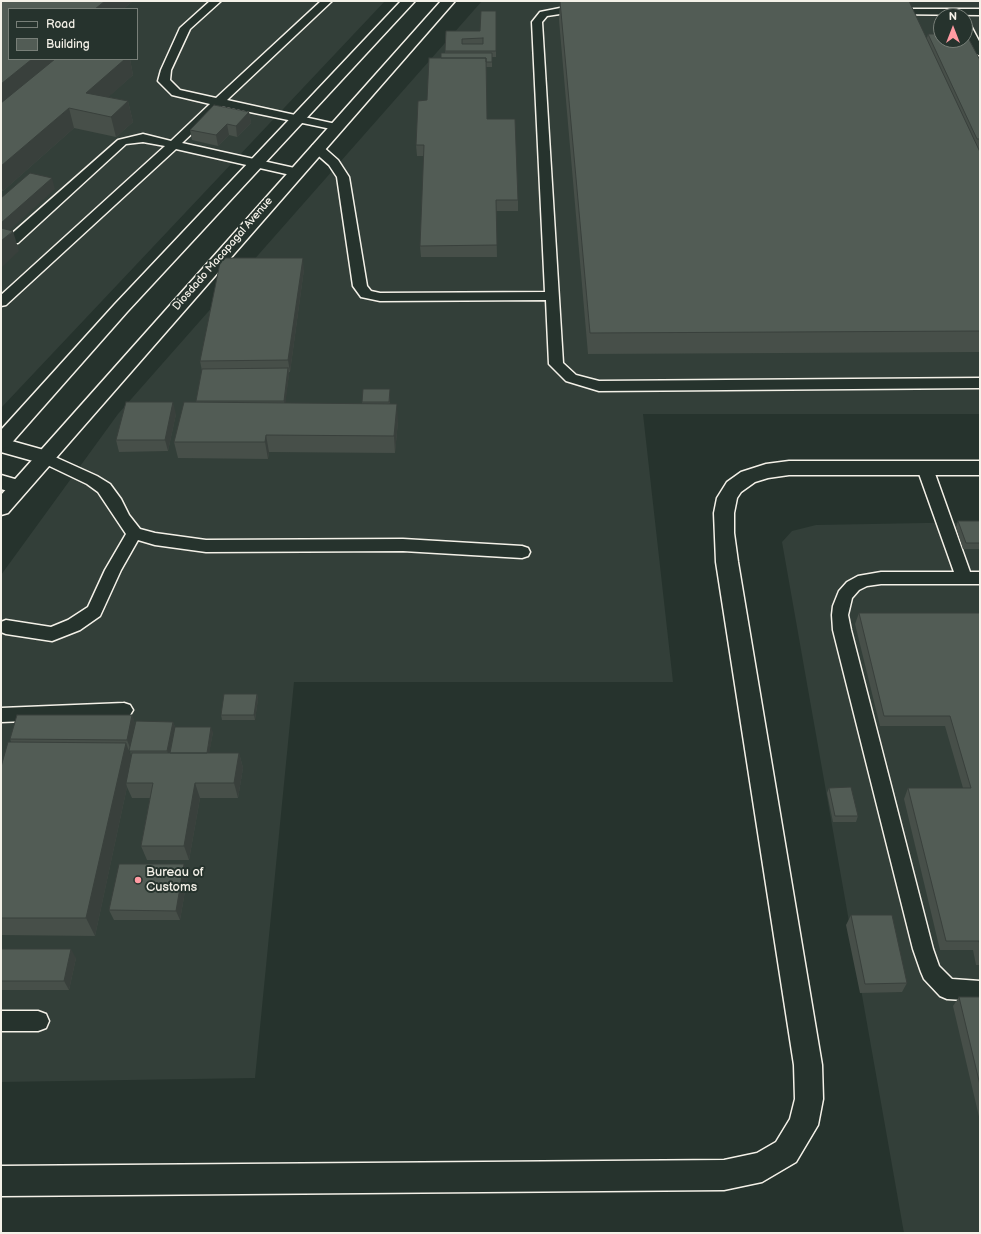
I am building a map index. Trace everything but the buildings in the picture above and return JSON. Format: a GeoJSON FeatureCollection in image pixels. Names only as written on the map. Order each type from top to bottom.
{"type":"FeatureCollection","features":[{"type":"Feature","properties":{"kind":"main road"},"geometry":{"type":"LineString","coordinates":[[1,442],[121,308],[408,1]]}},
{"type":"Feature","properties":{"kind":"main road","name":"Diosdado Macapagal Avenue"},"geometry":{"type":"LineString","coordinates":[[1,508],[10,484],[44,457],[448,1]]}},
{"type":"Feature","properties":{"kind":"main road"},"geometry":{"type":"LineString","coordinates":[[1,445],[44,457]]}},
{"type":"Feature","properties":{"kind":"main road"},"geometry":{"type":"LineString","coordinates":[[1,1181],[637,1177],[724,1175],[762,1167],[786,1152],[803,1125],[809,1099],[808,1065],[727,562],[724,533],[726,498],[734,487],[748,477],[766,471],[789,468],[980,468]]}},
{"type":"Feature","properties":{"kind":"lane"},"geometry":{"type":"LineString","coordinates":[[216,1],[185,28],[166,70],[164,81],[176,93],[336,127]]}},
{"type":"Feature","properties":{"kind":"lane"},"geometry":{"type":"LineString","coordinates":[[1,302],[218,102],[245,79],[327,1]]}},
{"type":"Feature","properties":{"kind":"lane"},"geometry":{"type":"LineString","coordinates":[[592,11],[560,11],[544,14],[537,22],[556,364],[571,378],[599,386],[980,383]]}},
{"type":"Feature","properties":{"kind":"lane"},"geometry":{"type":"LineString","coordinates":[[880,12],[933,13]]}},
{"type":"Feature","properties":{"kind":"lane"},"geometry":{"type":"LineString","coordinates":[[973,39],[980,53]]}},
{"type":"Feature","properties":{"kind":"lane"},"geometry":{"type":"LineString","coordinates":[[13,240],[122,142],[143,138],[257,162],[295,172]]}},
{"type":"Feature","properties":{"kind":"lane"},"geometry":{"type":"LineString","coordinates":[[317,148],[334,163],[343,177],[360,286],[366,294],[380,297],[553,296]]}},
{"type":"Feature","properties":{"kind":"lane"},"geometry":{"type":"LineString","coordinates":[[44,457],[92,480],[104,488],[115,503],[122,518],[134,533],[155,539],[206,546],[404,545],[522,552]]}},
{"type":"Feature","properties":{"kind":"lane"},"geometry":{"type":"LineString","coordinates":[[925,468],[972,578],[881,578],[864,580],[853,586],[845,595],[841,606],[840,616],[842,630],[915,919],[931,972],[947,989],[980,991]]}},
{"type":"Feature","properties":{"kind":"lane"},"geometry":{"type":"LineString","coordinates":[[6,627],[52,634],[74,625],[94,611],[113,570],[134,533]]}},
{"type":"Feature","properties":{"kind":"lane"},"geometry":{"type":"LineString","coordinates":[[1,715],[124,710]]}},
{"type":"Feature","properties":{"kind":"lane"},"geometry":{"type":"LineString","coordinates":[[1,1022],[38,1021]]}},
{"type":"Feature","properties":{"kind":"shaded area"},"geometry":{"type":"Polygon","coordinates":[[[1,1],[385,1],[1,408],[1,1]]]}},
{"type":"Feature","properties":{"kind":"shaded area"},"geometry":{"type":"Polygon","coordinates":[[[482,1],[980,1],[980,414],[643,414],[673,682],[294,682],[255,1078],[1,1082],[1,575],[118,414],[482,1]]]}},
{"type":"Feature","properties":{"kind":"shaded area"},"geometry":{"type":"Polygon","coordinates":[[[980,522],[980,1233],[904,1233],[782,542],[792,531],[816,525],[980,522]]]}},
{"type":"Feature","properties":{"kind":"place","name":"Bureau of Customs"},"geometry":{"type":"Point","coordinates":[138,880]}}]}
